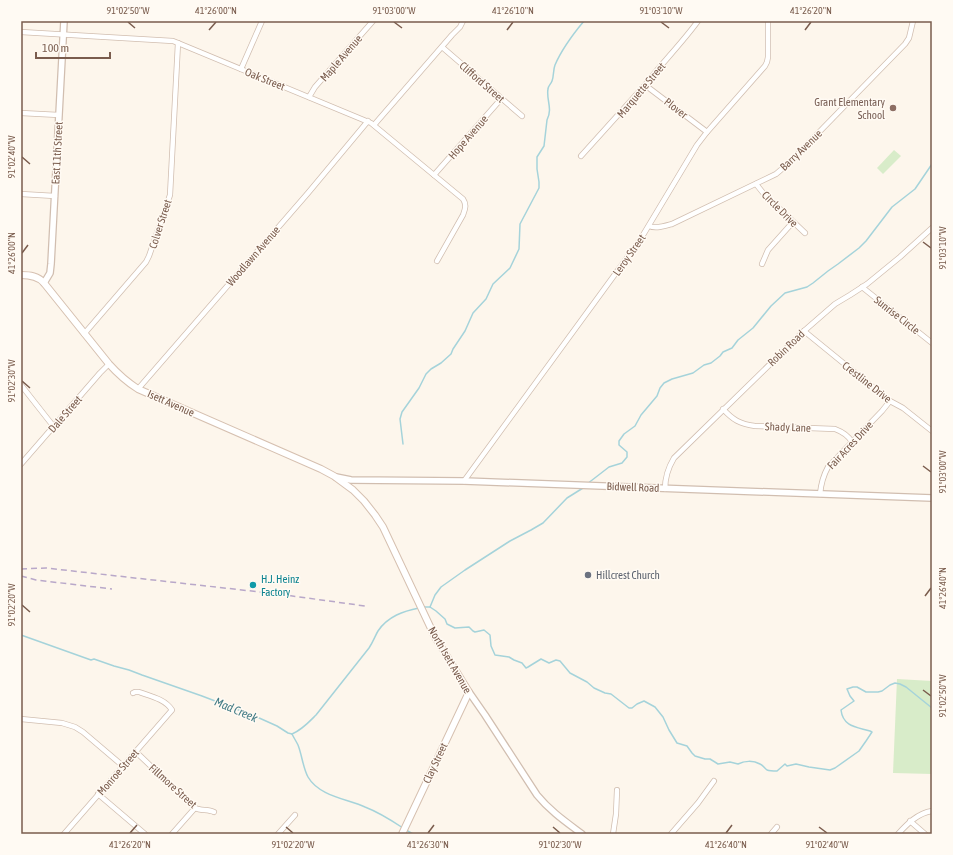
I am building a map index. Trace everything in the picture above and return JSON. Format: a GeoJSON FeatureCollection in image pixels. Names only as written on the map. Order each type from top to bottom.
{"type":"FeatureCollection","features":[{"type":"Feature","properties":{"kind":"main road"},"geometry":{"type":"LineString","coordinates":[[21,275],[34,276],[44,283]]}},
{"type":"Feature","properties":{"kind":"main road","name":"Isett Avenue"},"geometry":{"type":"LineString","coordinates":[[44,283],[109,364],[129,384],[334,476]]}},
{"type":"Feature","properties":{"kind":"main road","name":"North Isett Avenue"},"geometry":{"type":"LineString","coordinates":[[334,476],[353,490],[376,515],[382,524],[435,637],[469,692]]}},
{"type":"Feature","properties":{"kind":"main road","name":"Clay Street"},"geometry":{"type":"LineString","coordinates":[[402,834],[469,692]]}},
{"type":"Feature","properties":{"kind":"street","name":"East 11th Street"},"geometry":{"type":"LineString","coordinates":[[44,283],[50,273],[51,264],[64,21]]}},
{"type":"Feature","properties":{"kind":"street"},"geometry":{"type":"LineString","coordinates":[[241,69],[262,21]]}},
{"type":"Feature","properties":{"kind":"street","name":"Maple Avenue"},"geometry":{"type":"LineString","coordinates":[[309,97],[315,88],[373,21]]}},
{"type":"Feature","properties":{"kind":"street"},"geometry":{"type":"LineString","coordinates":[[374,125],[463,21]]}},
{"type":"Feature","properties":{"kind":"street","name":"Marquette Street"},"geometry":{"type":"LineString","coordinates":[[581,156],[646,85],[698,21]]}},
{"type":"Feature","properties":{"kind":"street","name":"Leroy Street"},"geometry":{"type":"LineString","coordinates":[[464,481],[640,240],[706,132],[765,66],[768,57],[768,21]]}},
{"type":"Feature","properties":{"kind":"street","name":"Barry Avenue"},"geometry":{"type":"LineString","coordinates":[[649,226],[652,228],[672,224],[776,174],[789,163],[905,44],[909,38],[913,21]]}},
{"type":"Feature","properties":{"kind":"street","name":"Oak Street"},"geometry":{"type":"LineString","coordinates":[[21,32],[173,41],[368,121],[465,202],[466,208],[463,215],[437,261]]}},
{"type":"Feature","properties":{"kind":"street","name":"Colver Street"},"geometry":{"type":"LineString","coordinates":[[84,334],[146,262],[170,195],[178,43]]}},
{"type":"Feature","properties":{"kind":"street","name":"Clifford Street"},"geometry":{"type":"LineString","coordinates":[[442,47],[522,116]]}},
{"type":"Feature","properties":{"kind":"street","name":"Plover"},"geometry":{"type":"LineString","coordinates":[[646,85],[706,132]]}},
{"type":"Feature","properties":{"kind":"street","name":"Hope Avenue"},"geometry":{"type":"LineString","coordinates":[[434,175],[501,99]]}},
{"type":"Feature","properties":{"kind":"street"},"geometry":{"type":"LineString","coordinates":[[21,113],[59,115]]}},
{"type":"Feature","properties":{"kind":"street","name":"Woodlawn Avenue"},"geometry":{"type":"LineString","coordinates":[[138,389],[308,193],[368,121]]}},
{"type":"Feature","properties":{"kind":"street","name":"Circle Drive"},"geometry":{"type":"LineString","coordinates":[[756,184],[764,194],[805,234]]}},
{"type":"Feature","properties":{"kind":"street"},"geometry":{"type":"LineString","coordinates":[[21,194],[55,196]]}},
{"type":"Feature","properties":{"kind":"street"},"geometry":{"type":"LineString","coordinates":[[762,264],[768,250],[793,222]]}},
{"type":"Feature","properties":{"kind":"street","name":"Robin Road"},"geometry":{"type":"LineString","coordinates":[[665,489],[667,471],[674,458],[723,409],[804,331],[835,304],[862,287],[900,257],[932,228]]}},
{"type":"Feature","properties":{"kind":"street","name":"Sunrise Circle"},"geometry":{"type":"LineString","coordinates":[[862,287],[931,341]]}},
{"type":"Feature","properties":{"kind":"street","name":"Crestline Drive"},"geometry":{"type":"LineString","coordinates":[[804,331],[890,401],[903,408],[932,431]]}},
{"type":"Feature","properties":{"kind":"street","name":"Dale Street"},"geometry":{"type":"LineString","coordinates":[[21,464],[109,364]]}},
{"type":"Feature","properties":{"kind":"street"},"geometry":{"type":"LineString","coordinates":[[21,385],[54,427]]}},
{"type":"Feature","properties":{"kind":"street","name":"Fair Acres Drive"},"geometry":{"type":"LineString","coordinates":[[820,494],[821,482],[828,467],[890,401]]}},
{"type":"Feature","properties":{"kind":"street","name":"Shady Lane"},"geometry":{"type":"LineString","coordinates":[[723,409],[735,419],[745,424],[755,426],[835,429],[846,434],[852,442]]}},
{"type":"Feature","properties":{"kind":"street","name":"Bidwell Road"},"geometry":{"type":"LineString","coordinates":[[334,476],[351,480],[464,481],[932,498]]}},
{"type":"Feature","properties":{"kind":"street","name":"Monroe Street"},"geometry":{"type":"LineString","coordinates":[[64,834],[172,710],[168,704],[162,700],[139,692],[133,693]]}},
{"type":"Feature","properties":{"kind":"street","name":"North Isett Avenue"},"geometry":{"type":"LineString","coordinates":[[469,692],[542,802],[582,834]]}},
{"type":"Feature","properties":{"kind":"street"},"geometry":{"type":"LineString","coordinates":[[21,719],[62,723],[75,727],[123,766]]}},
{"type":"Feature","properties":{"kind":"street","name":"Fillmore Street"},"geometry":{"type":"LineString","coordinates":[[136,752],[195,808],[214,812]]}},
{"type":"Feature","properties":{"kind":"street"},"geometry":{"type":"LineString","coordinates":[[671,834],[698,803],[714,781]]}},
{"type":"Feature","properties":{"kind":"street"},"geometry":{"type":"LineString","coordinates":[[613,834],[617,790]]}},
{"type":"Feature","properties":{"kind":"street"},"geometry":{"type":"LineString","coordinates":[[98,794],[145,834]]}},
{"type":"Feature","properties":{"kind":"street"},"geometry":{"type":"LineString","coordinates":[[172,834],[195,808]]}},
{"type":"Feature","properties":{"kind":"street"},"geometry":{"type":"LineString","coordinates":[[898,834],[910,821],[924,813],[932,811]]}},
{"type":"Feature","properties":{"kind":"street"},"geometry":{"type":"LineString","coordinates":[[278,834],[295,815]]}},
{"type":"Feature","properties":{"kind":"street"},"geometry":{"type":"LineString","coordinates":[[910,821],[925,834]]}},
{"type":"Feature","properties":{"kind":"street"},"geometry":{"type":"LineString","coordinates":[[771,834],[777,827]]}},
{"type":"Feature","properties":{"kind":"green space"},"geometry":{"type":"Polygon","coordinates":[[[894,150],[901,156],[883,174],[877,168],[894,150]]]}},
{"type":"Feature","properties":{"kind":"green space"},"geometry":{"type":"Polygon","coordinates":[[[897,679],[932,681],[932,774],[893,773],[897,679]]]}},
{"type":"Feature","properties":{"kind":"waterway"},"geometry":{"type":"LineString","coordinates":[[403,444],[400,419],[402,412],[419,388],[426,374],[451,354],[465,331],[473,313],[486,299],[493,284],[510,268],[519,249],[520,224],[539,188],[537,157],[544,146],[547,120],[549,116],[548,88],[552,81],[554,67],[568,42],[584,21]]}},
{"type":"Feature","properties":{"kind":"waterway"},"geometry":{"type":"LineString","coordinates":[[587,484],[609,467],[622,463],[627,457],[627,452],[619,445],[619,441],[624,434],[635,426],[641,415],[657,396],[664,383],[693,373],[704,365],[711,363],[723,352],[732,348],[738,340],[753,328],[771,306],[785,293],[807,287],[859,248],[892,207],[915,189],[932,164]]}},
{"type":"Feature","properties":{"kind":"waterway"},"geometry":{"type":"LineString","coordinates":[[430,607],[435,595],[441,587],[510,541],[543,523],[567,498],[583,488]]}},
{"type":"Feature","properties":{"kind":"waterway"},"geometry":{"type":"LineString","coordinates":[[423,607],[430,607],[445,619],[447,624],[455,628],[469,627],[475,632],[484,630],[490,635],[491,646],[495,655],[509,657],[522,663],[526,668],[541,659],[549,663],[556,660],[560,661],[570,673],[587,682],[594,688],[611,694],[629,708],[632,708],[644,701],[655,707],[663,717],[677,743],[687,746],[695,756],[710,759],[718,764],[730,762],[738,764],[752,761],[761,764],[767,770],[773,771],[777,771],[785,764],[787,766],[796,764],[830,770],[835,768],[859,751],[872,732],[851,725],[842,716],[841,710],[854,701],[847,689],[853,687],[857,687],[866,692],[878,692],[895,683],[900,684],[932,708]]}},
{"type":"Feature","properties":{"kind":"waterway"},"geometry":{"type":"LineString","coordinates":[[292,734],[302,728],[316,715],[369,648],[382,626],[397,615],[419,608]]}},
{"type":"Feature","properties":{"kind":"waterway","name":"Mad Creek"},"geometry":{"type":"LineString","coordinates":[[21,635],[91,660],[94,659],[129,670],[202,696],[257,717],[292,734]]}},
{"type":"Feature","properties":{"kind":"waterway","name":"Mad Creek"},"geometry":{"type":"LineString","coordinates":[[292,734],[298,745],[306,773],[319,789],[370,809],[403,828]]}},
{"type":"Feature","properties":{"kind":"waterway","name":"Mad Creek"},"geometry":{"type":"LineString","coordinates":[[406,830],[413,834]]}},
{"type":"Feature","properties":{"kind":"railway"},"geometry":{"type":"LineString","coordinates":[[21,569],[46,568],[278,594],[365,606]]}},
{"type":"Feature","properties":{"kind":"railway"},"geometry":{"type":"LineString","coordinates":[[21,576],[36,580],[112,589]]}},
{"type":"Feature","properties":{"kind":"place","name":"Grant Elementary School"},"geometry":{"type":"Point","coordinates":[893,108]}},
{"type":"Feature","properties":{"kind":"place","name":"Hillcrest Church"},"geometry":{"type":"Point","coordinates":[588,575]}},
{"type":"Feature","properties":{"kind":"place","name":"H.J. Heinz Factory"},"geometry":{"type":"Point","coordinates":[253,585]}}]}
